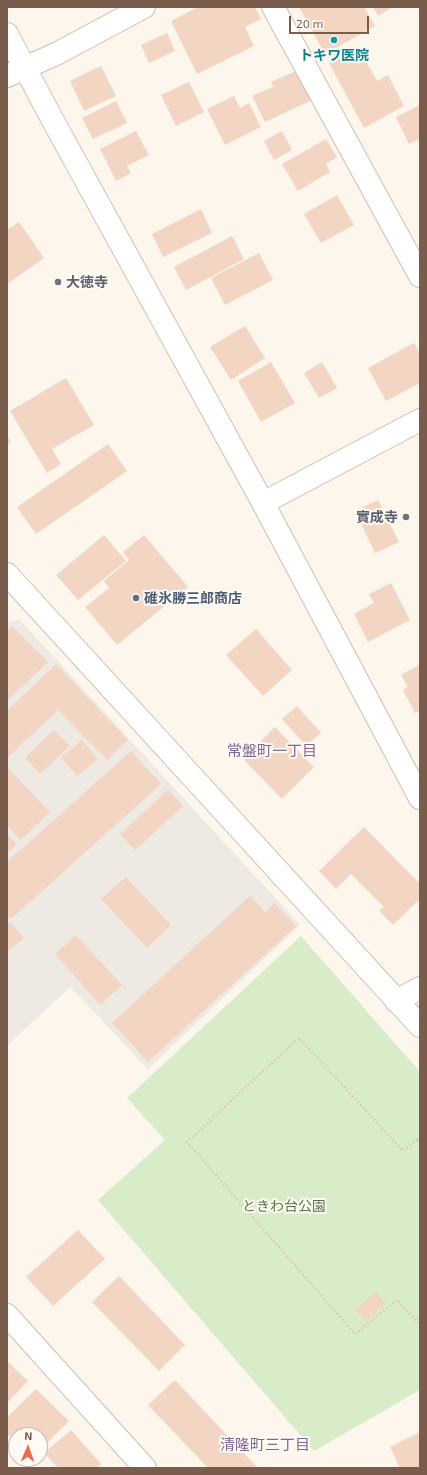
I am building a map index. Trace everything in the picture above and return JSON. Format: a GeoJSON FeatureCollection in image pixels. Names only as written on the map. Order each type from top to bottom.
{"type":"FeatureCollection","features":[{"type":"Feature","properties":{"kind":"street"},"geometry":{"type":"LineString","coordinates":[[16,72],[58,53],[144,7]]}},
{"type":"Feature","properties":{"kind":"street"},"geometry":{"type":"LineString","coordinates":[[273,7],[420,276]]}},
{"type":"Feature","properties":{"kind":"street"},"geometry":{"type":"LineString","coordinates":[[7,34],[16,72],[54,124],[263,502],[420,798]]}},
{"type":"Feature","properties":{"kind":"street"},"geometry":{"type":"LineString","coordinates":[[263,502],[420,420]]}},
{"type":"Feature","properties":{"kind":"street"},"geometry":{"type":"LineString","coordinates":[[9,581],[420,1026]]}},
{"type":"Feature","properties":{"kind":"street"},"geometry":{"type":"LineString","coordinates":[[396,1001],[420,988]]}},
{"type":"Feature","properties":{"kind":"street"},"geometry":{"type":"LineString","coordinates":[[7,1315],[145,1468]]}},
{"type":"Feature","properties":{"kind":"path"},"geometry":{"type":"LineString","coordinates":[[420,1137],[403,1151],[299,1038],[187,1142],[355,1334],[397,1300],[420,1324]]}},
{"type":"Feature","properties":{"kind":"path"},"geometry":{"type":"LineString","coordinates":[[417,1140],[420,1143]]}},
{"type":"Feature","properties":{"kind":"shaded area"},"geometry":{"type":"Polygon","coordinates":[[[20,620],[300,925],[148,1069],[70,987],[7,1046],[7,622],[20,620]]]}},
{"type":"Feature","properties":{"kind":"green space","name":"ときわ台公園"},"geometry":{"type":"Polygon","coordinates":[[[301,936],[420,1072],[420,1390],[314,1451],[98,1200],[165,1140],[127,1098],[301,936]]]}},
{"type":"Feature","properties":{"kind":"building"},"geometry":{"type":"Polygon","coordinates":[[[198,7],[255,7],[261,19],[245,27],[254,46],[197,74],[171,21],[198,7]]]}},
{"type":"Feature","properties":{"kind":"building","name":"トキワ医院"},"geometry":{"type":"Polygon","coordinates":[[[299,7],[364,7],[375,26],[325,54],[299,7]]]}},
{"type":"Feature","properties":{"kind":"building"},"geometry":{"type":"Polygon","coordinates":[[[373,7],[393,7],[378,16],[373,7]]]}},
{"type":"Feature","properties":{"kind":"building"},"geometry":{"type":"Polygon","coordinates":[[[167,33],[175,51],[149,63],[141,45],[167,33]]]}},
{"type":"Feature","properties":{"kind":"building"},"geometry":{"type":"Polygon","coordinates":[[[358,47],[377,81],[388,75],[404,106],[364,128],[329,63],[358,47]]]}},
{"type":"Feature","properties":{"kind":"building"},"geometry":{"type":"Polygon","coordinates":[[[101,66],[116,96],[84,111],[70,81],[101,66]]]}},
{"type":"Feature","properties":{"kind":"building"},"geometry":{"type":"Polygon","coordinates":[[[298,70],[312,100],[265,122],[252,96],[273,87],[271,82],[298,70]]]}},
{"type":"Feature","properties":{"kind":"building"},"geometry":{"type":"Polygon","coordinates":[[[189,82],[204,112],[176,126],[161,95],[189,82]]]}},
{"type":"Feature","properties":{"kind":"building"},"geometry":{"type":"Polygon","coordinates":[[[234,96],[240,108],[249,103],[261,127],[225,145],[207,109],[234,96]]]}},
{"type":"Feature","properties":{"kind":"building"},"geometry":{"type":"Polygon","coordinates":[[[116,101],[127,123],[93,139],[82,118],[116,101]]]}},
{"type":"Feature","properties":{"kind":"building"},"geometry":{"type":"Polygon","coordinates":[[[420,105],[420,139],[409,144],[396,117],[420,105]]]}},
{"type":"Feature","properties":{"kind":"building"},"geometry":{"type":"Polygon","coordinates":[[[136,131],[149,155],[127,166],[131,173],[116,181],[100,149],[136,131]]]}},
{"type":"Feature","properties":{"kind":"building"},"geometry":{"type":"Polygon","coordinates":[[[282,131],[292,150],[274,160],[264,141],[282,131]]]}},
{"type":"Feature","properties":{"kind":"building"},"geometry":{"type":"Polygon","coordinates":[[[326,139],[337,157],[326,164],[330,172],[298,191],[282,164],[326,139]]]}},
{"type":"Feature","properties":{"kind":"building"},"geometry":{"type":"Polygon","coordinates":[[[337,195],[354,225],[321,243],[304,214],[337,195]]]}},
{"type":"Feature","properties":{"kind":"building"},"geometry":{"type":"Polygon","coordinates":[[[201,209],[212,233],[163,257],[152,234],[201,209]]]}},
{"type":"Feature","properties":{"kind":"building"},"geometry":{"type":"Polygon","coordinates":[[[19,222],[44,258],[7,284],[7,230],[19,222]]]}},
{"type":"Feature","properties":{"kind":"building"},"geometry":{"type":"Polygon","coordinates":[[[232,236],[244,259],[186,290],[174,267],[232,236]]]}},
{"type":"Feature","properties":{"kind":"building"},"geometry":{"type":"Polygon","coordinates":[[[259,253],[273,280],[225,305],[211,278],[259,253]]]}},
{"type":"Feature","properties":{"kind":"building"},"geometry":{"type":"Polygon","coordinates":[[[245,326],[265,358],[231,380],[210,347],[245,326]]]}},
{"type":"Feature","properties":{"kind":"building"},"geometry":{"type":"Polygon","coordinates":[[[414,343],[420,354],[420,383],[386,401],[368,368],[414,343]]]}},
{"type":"Feature","properties":{"kind":"building"},"geometry":{"type":"Polygon","coordinates":[[[271,362],[295,403],[261,422],[238,381],[271,362]]]}},
{"type":"Feature","properties":{"kind":"building"},"geometry":{"type":"Polygon","coordinates":[[[322,362],[337,388],[319,398],[304,373],[322,362]]]}},
{"type":"Feature","properties":{"kind":"building"},"geometry":{"type":"Polygon","coordinates":[[[66,378],[94,425],[52,449],[61,464],[47,473],[10,411],[66,378]]]}},
{"type":"Feature","properties":{"kind":"building"},"geometry":{"type":"Polygon","coordinates":[[[7,436],[11,442],[7,445],[7,436]]]}},
{"type":"Feature","properties":{"kind":"building"},"geometry":{"type":"Polygon","coordinates":[[[108,444],[127,471],[36,534],[17,507],[108,444]]]}},
{"type":"Feature","properties":{"kind":"building"},"geometry":{"type":"Polygon","coordinates":[[[378,500],[399,542],[375,553],[355,511],[378,500]]]}},
{"type":"Feature","properties":{"kind":"building"},"geometry":{"type":"Polygon","coordinates":[[[104,535],[126,561],[78,600],[56,575],[104,535]]]}},
{"type":"Feature","properties":{"kind":"building","name":"碓氷勝三郎商店"},"geometry":{"type":"Polygon","coordinates":[[[144,535],[188,587],[117,645],[85,607],[109,588],[104,581],[129,560],[123,552],[144,535]]]}},
{"type":"Feature","properties":{"kind":"building"},"geometry":{"type":"Polygon","coordinates":[[[391,583],[410,620],[368,642],[354,614],[374,603],[369,594],[391,583]]]}},
{"type":"Feature","properties":{"kind":"building"},"geometry":{"type":"Polygon","coordinates":[[[12,626],[48,662],[7,701],[7,631],[12,626]]]}},
{"type":"Feature","properties":{"kind":"building"},"geometry":{"type":"Polygon","coordinates":[[[256,629],[292,670],[263,696],[226,655],[256,629]]]}},
{"type":"Feature","properties":{"kind":"building"},"geometry":{"type":"Polygon","coordinates":[[[56,664],[128,740],[107,760],[58,710],[7,758],[7,711],[56,664]]]}},
{"type":"Feature","properties":{"kind":"building"},"geometry":{"type":"Polygon","coordinates":[[[420,664],[420,710],[415,713],[403,690],[408,687],[401,675],[420,664]]]}},
{"type":"Feature","properties":{"kind":"building"},"geometry":{"type":"Polygon","coordinates":[[[297,706],[321,733],[306,746],[282,719],[297,706]]]}},
{"type":"Feature","properties":{"kind":"building"},"geometry":{"type":"Polygon","coordinates":[[[275,727],[314,767],[282,799],[243,759],[275,727]]]}},
{"type":"Feature","properties":{"kind":"building"},"geometry":{"type":"Polygon","coordinates":[[[54,730],[70,746],[40,774],[25,758],[54,730]]]}},
{"type":"Feature","properties":{"kind":"building"},"geometry":{"type":"Polygon","coordinates":[[[82,740],[98,759],[77,776],[61,757],[82,740]]]}},
{"type":"Feature","properties":{"kind":"building"},"geometry":{"type":"Polygon","coordinates":[[[131,751],[161,784],[11,919],[7,915],[7,862],[131,751]]]}},
{"type":"Feature","properties":{"kind":"building"},"geometry":{"type":"Polygon","coordinates":[[[7,767],[50,812],[21,840],[7,826],[7,767]]]}},
{"type":"Feature","properties":{"kind":"building"},"geometry":{"type":"Polygon","coordinates":[[[168,790],[183,806],[135,850],[120,834],[168,790]]]}},
{"type":"Feature","properties":{"kind":"building"},"geometry":{"type":"Polygon","coordinates":[[[364,827],[420,884],[420,899],[393,925],[379,911],[384,907],[351,874],[336,889],[319,871],[364,827]]]}},
{"type":"Feature","properties":{"kind":"building"},"geometry":{"type":"Polygon","coordinates":[[[7,834],[17,844],[7,854],[7,834]]]}},
{"type":"Feature","properties":{"kind":"building"},"geometry":{"type":"Polygon","coordinates":[[[126,877],[171,925],[147,948],[101,899],[126,877]]]}},
{"type":"Feature","properties":{"kind":"building"},"geometry":{"type":"Polygon","coordinates":[[[250,896],[265,912],[274,903],[296,926],[148,1062],[112,1023],[250,896]]]}},
{"type":"Feature","properties":{"kind":"building"},"geometry":{"type":"Polygon","coordinates":[[[10,922],[24,938],[7,952],[7,925],[10,922]]]}},
{"type":"Feature","properties":{"kind":"building"},"geometry":{"type":"Polygon","coordinates":[[[76,935],[122,985],[100,1005],[55,954],[76,935]]]}},
{"type":"Feature","properties":{"kind":"building"},"geometry":{"type":"Polygon","coordinates":[[[78,1230],[105,1259],[53,1306],[26,1277],[78,1230]]]}},
{"type":"Feature","properties":{"kind":"building"},"geometry":{"type":"Polygon","coordinates":[[[119,1276],[185,1345],[159,1371],[92,1302],[119,1276]]]}},
{"type":"Feature","properties":{"kind":"building"},"geometry":{"type":"Polygon","coordinates":[[[375,1292],[386,1304],[366,1322],[355,1310],[375,1292]]]}},
{"type":"Feature","properties":{"kind":"building"},"geometry":{"type":"Polygon","coordinates":[[[7,1361],[28,1381],[7,1403],[7,1361]]]}},
{"type":"Feature","properties":{"kind":"building"},"geometry":{"type":"Polygon","coordinates":[[[175,1380],[258,1468],[208,1468],[148,1405],[175,1380]]]}},
{"type":"Feature","properties":{"kind":"building"},"geometry":{"type":"Polygon","coordinates":[[[36,1389],[69,1421],[48,1442],[48,1427],[8,1427],[8,1435],[7,1417],[36,1389]]]}},
{"type":"Feature","properties":{"kind":"building"},"geometry":{"type":"Polygon","coordinates":[[[71,1430],[101,1464],[97,1468],[58,1468],[48,1457],[48,1450],[71,1430]]]}},
{"type":"Feature","properties":{"kind":"building"},"geometry":{"type":"Polygon","coordinates":[[[420,1432],[420,1468],[400,1468],[390,1447],[420,1432]]]}},
{"type":"Feature","properties":{"kind":"place","name":"トキワ医院"},"geometry":{"type":"Point","coordinates":[334,40]}},
{"type":"Feature","properties":{"kind":"place","name":"大徳寺"},"geometry":{"type":"Point","coordinates":[58,282]}},
{"type":"Feature","properties":{"kind":"place","name":"實成寺"},"geometry":{"type":"Point","coordinates":[406,517]}},
{"type":"Feature","properties":{"kind":"place","name":"碓氷勝三郎商店"},"geometry":{"type":"Point","coordinates":[136,598]}},
{"type":"Feature","properties":{"kind":"district","name":"常盤町一丁目"},"geometry":{"type":"Point","coordinates":[272,751]}},
{"type":"Feature","properties":{"kind":"district","name":"清隆町三丁目"},"geometry":{"type":"Point","coordinates":[265,1445]}}]}
